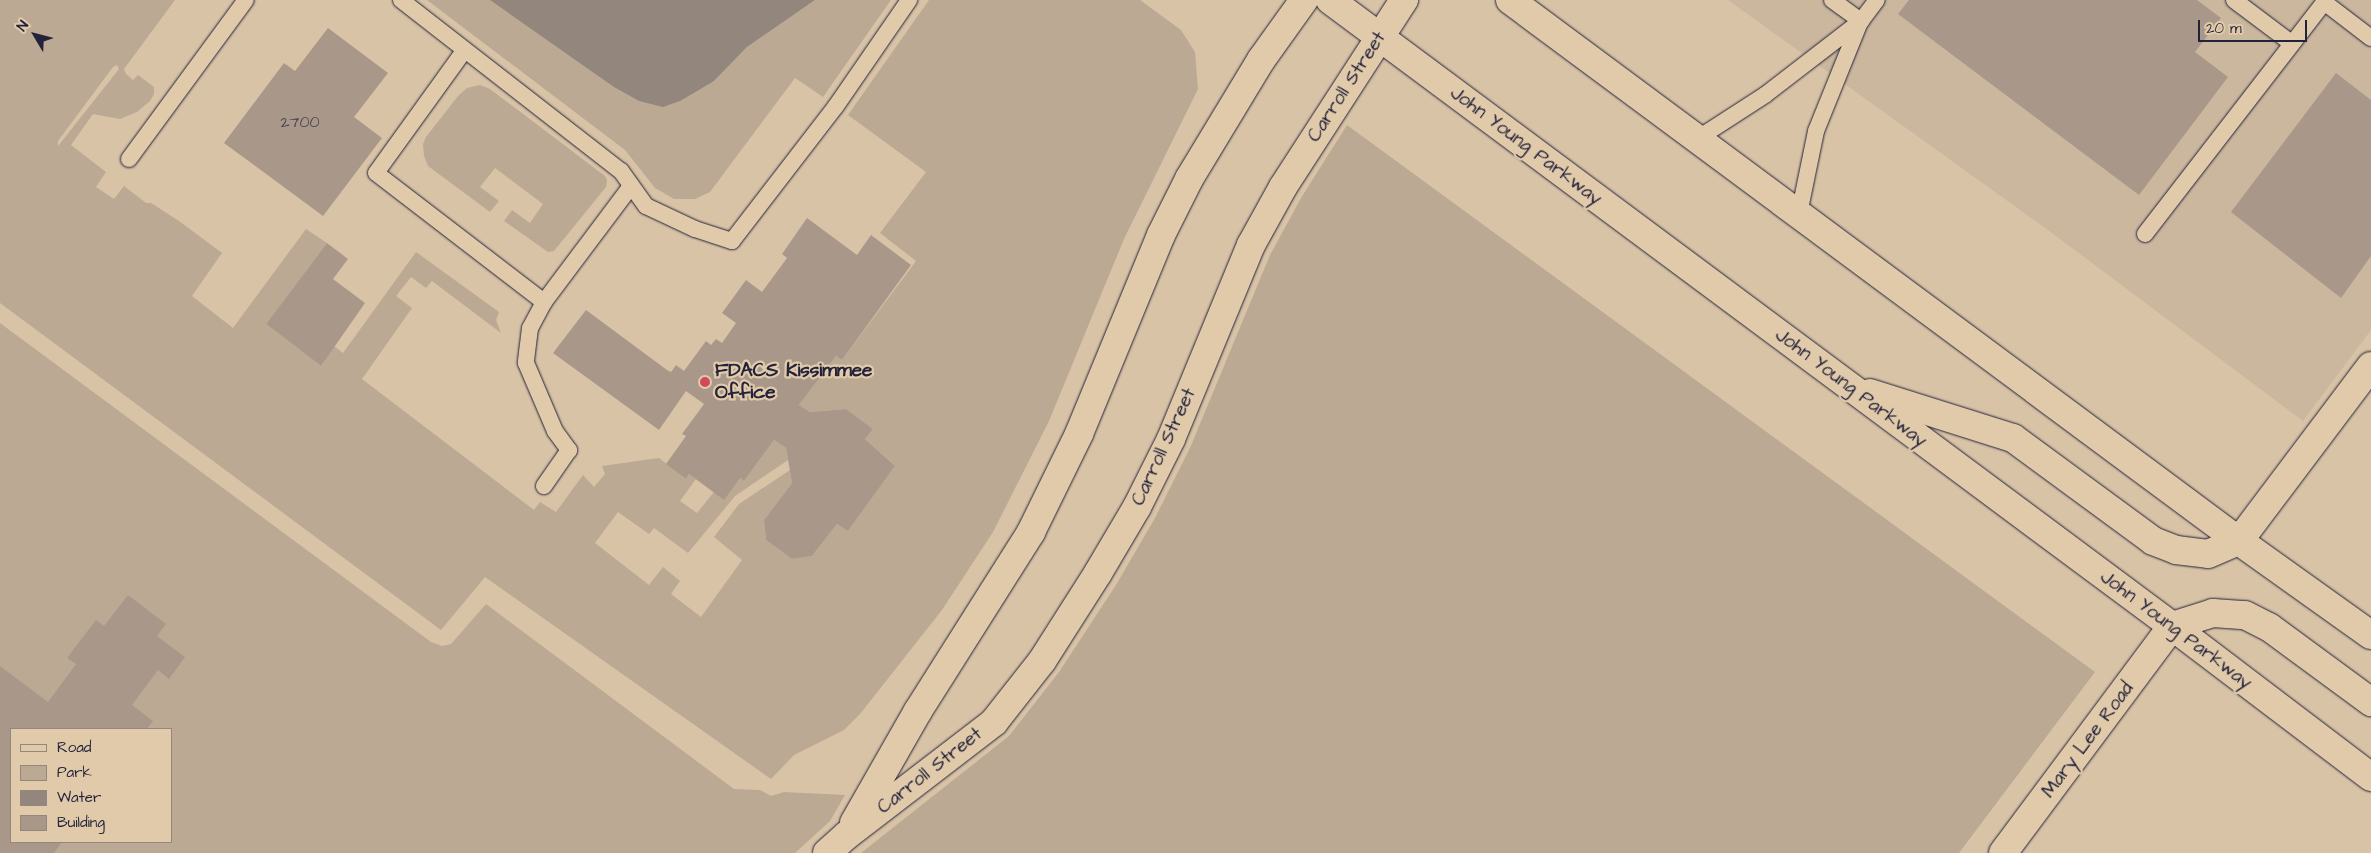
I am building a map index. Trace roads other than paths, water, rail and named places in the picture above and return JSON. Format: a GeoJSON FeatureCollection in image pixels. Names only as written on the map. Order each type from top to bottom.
{"type":"FeatureCollection","features":[{"type":"Feature","properties":{"kind":"main road","name":"Carroll Street"},"geometry":{"type":"LineString","coordinates":[[847,835],[918,711],[1030,532],[1079,434],[1161,235],[1189,179],[1261,60],[1304,0]]}},
{"type":"Feature","properties":{"kind":"main road","name":"John Young Parkway"},"geometry":{"type":"LineString","coordinates":[[1330,0],[2172,626],[2371,777]]}},
{"type":"Feature","properties":{"kind":"main road","name":"Carroll Street"},"geometry":{"type":"LineString","coordinates":[[827,853],[847,835],[994,722],[1042,660],[1137,508],[1171,439],[1252,245],[1293,171],[1404,0]]}},
{"type":"Feature","properties":{"kind":"main road"},"geometry":{"type":"LineString","coordinates":[[1510,0],[2239,541],[2371,635]]}},
{"type":"Feature","properties":{"kind":"main road"},"geometry":{"type":"LineString","coordinates":[[1849,386],[2013,438],[2153,541],[2176,550],[2208,554],[2239,541],[2371,366]]}},
{"type":"Feature","properties":{"kind":"main road"},"geometry":{"type":"LineString","coordinates":[[2172,626],[2214,613],[2245,616],[2269,627],[2371,702]]}},
{"type":"Feature","properties":{"kind":"main road","name":"Mary Lee Road"},"geometry":{"type":"LineString","coordinates":[[2003,853],[2172,626]]}},
{"type":"Feature","properties":{"kind":"lane"},"geometry":{"type":"LineString","coordinates":[[129,159],[246,0]]}},
{"type":"Feature","properties":{"kind":"lane"},"geometry":{"type":"LineString","coordinates":[[401,0],[621,171],[646,206],[695,229],[732,241],[836,106],[909,0]]}},
{"type":"Feature","properties":{"kind":"lane"},"geometry":{"type":"LineString","coordinates":[[1832,0],[1860,21]]}},
{"type":"Feature","properties":{"kind":"lane"},"geometry":{"type":"LineString","coordinates":[[1697,139],[1766,95],[1860,21],[1877,0]]}},
{"type":"Feature","properties":{"kind":"lane"},"geometry":{"type":"LineString","coordinates":[[2234,0],[2291,43]]}},
{"type":"Feature","properties":{"kind":"lane"},"geometry":{"type":"LineString","coordinates":[[2145,234],[2325,1],[2371,38]]}},
{"type":"Feature","properties":{"kind":"lane"},"geometry":{"type":"LineString","coordinates":[[1799,214],[1816,131],[1860,21]]}},
{"type":"Feature","properties":{"kind":"lane"},"geometry":{"type":"LineString","coordinates":[[464,50],[376,173],[544,302]]}},
{"type":"Feature","properties":{"kind":"lane"},"geometry":{"type":"LineString","coordinates":[[544,486],[569,450],[555,431],[526,363],[530,328],[544,302],[631,186]]}},
{"type":"Feature","properties":{"kind":"water"},"geometry":{"type":"Polygon","coordinates":[[[490,0],[815,0],[747,47],[714,81],[680,101],[663,107],[639,101],[614,87],[490,0]]]}},
{"type":"Feature","properties":{"kind":"place","name":"FDACS Kissimmee Office"},"geometry":{"type":"Point","coordinates":[705,382]}}]}
